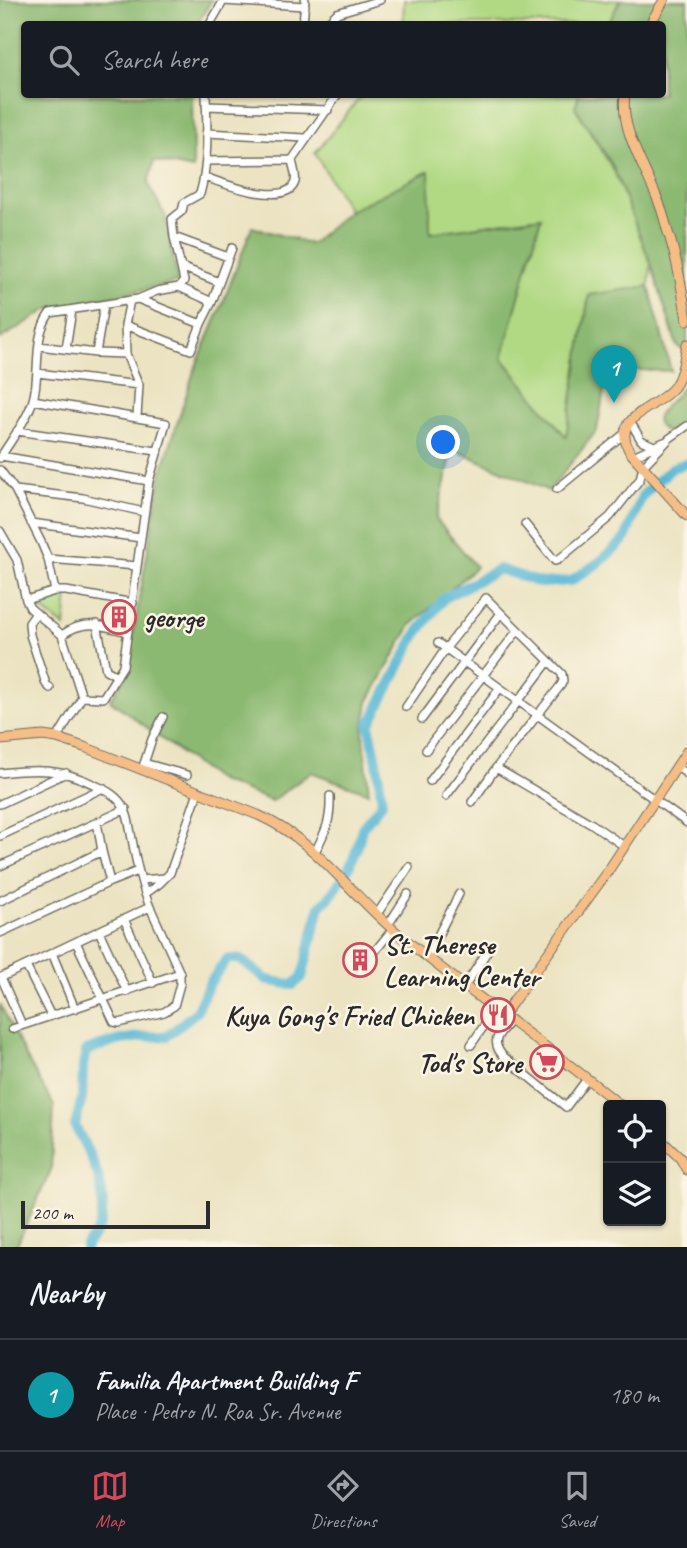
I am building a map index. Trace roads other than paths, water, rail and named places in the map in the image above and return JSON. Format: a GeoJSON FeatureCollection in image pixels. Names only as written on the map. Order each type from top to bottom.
{"type":"FeatureCollection","features":[{"type":"Feature","properties":{"kind":"main road"},"geometry":{"type":"LineString","coordinates":[[652,21],[664,0]]}},
{"type":"Feature","properties":{"kind":"main road"},"geometry":{"type":"LineString","coordinates":[[625,98],[625,116],[629,132],[668,232],[687,320]]}},
{"type":"Feature","properties":{"kind":"main road"},"geometry":{"type":"LineString","coordinates":[[687,344],[682,372],[674,387],[630,421],[624,434],[625,443],[633,456],[687,516]]}},
{"type":"Feature","properties":{"kind":"main road"},"geometry":{"type":"LineString","coordinates":[[0,740],[24,737],[57,738],[143,766],[286,829],[315,852],[390,927],[614,1100]]}},
{"type":"Feature","properties":{"kind":"main road"},"geometry":{"type":"LineString","coordinates":[[507,1017],[687,751]]}},
{"type":"Feature","properties":{"kind":"main road"},"geometry":{"type":"LineString","coordinates":[[666,1145],[686,1166]]}},
{"type":"Feature","properties":{"kind":"street"},"geometry":{"type":"LineString","coordinates":[[329,21],[337,13],[380,0]]}},
{"type":"Feature","properties":{"kind":"street"},"geometry":{"type":"LineString","coordinates":[[212,21],[223,1],[305,3],[303,21]]}},
{"type":"Feature","properties":{"kind":"street"},"geometry":{"type":"LineString","coordinates":[[179,287],[184,281],[172,219],[182,211],[184,203],[200,194],[205,177],[206,98]]}},
{"type":"Feature","properties":{"kind":"street"},"geometry":{"type":"LineString","coordinates":[[205,177],[252,193],[289,191],[296,178],[292,160],[336,98]]}},
{"type":"Feature","properties":{"kind":"street"},"geometry":{"type":"LineString","coordinates":[[206,107],[328,110]]}},
{"type":"Feature","properties":{"kind":"street"},"geometry":{"type":"LineString","coordinates":[[206,133],[306,138]]}},
{"type":"Feature","properties":{"kind":"street"},"geometry":{"type":"LineString","coordinates":[[206,161],[292,160]]}},
{"type":"Feature","properties":{"kind":"street"},"geometry":{"type":"LineString","coordinates":[[174,237],[228,257]]}},
{"type":"Feature","properties":{"kind":"street"},"geometry":{"type":"LineString","coordinates":[[125,325],[191,350],[232,248]]}},
{"type":"Feature","properties":{"kind":"street"},"geometry":{"type":"LineString","coordinates":[[181,267],[219,282]]}},
{"type":"Feature","properties":{"kind":"street"},"geometry":{"type":"LineString","coordinates":[[149,481],[1,457],[33,400],[44,324],[50,313],[134,299],[179,287],[212,302]]}},
{"type":"Feature","properties":{"kind":"street"},"geometry":{"type":"LineString","coordinates":[[134,299],[201,324]]}},
{"type":"Feature","properties":{"kind":"street"},"geometry":{"type":"LineString","coordinates":[[134,299],[125,325],[126,354],[139,385],[136,417]]}},
{"type":"Feature","properties":{"kind":"street"},"geometry":{"type":"LineString","coordinates":[[96,353],[104,305]]}},
{"type":"Feature","properties":{"kind":"street"},"geometry":{"type":"LineString","coordinates":[[66,349],[72,310]]}},
{"type":"Feature","properties":{"kind":"street"},"geometry":{"type":"LineString","coordinates":[[39,345],[126,354]]}},
{"type":"Feature","properties":{"kind":"street"},"geometry":{"type":"LineString","coordinates":[[37,373],[139,385]]}},
{"type":"Feature","properties":{"kind":"street"},"geometry":{"type":"LineString","coordinates":[[33,400],[166,423],[149,481],[123,666],[103,698],[82,696]]}},
{"type":"Feature","properties":{"kind":"street"},"geometry":{"type":"LineString","coordinates":[[630,421],[641,440],[654,446]]}},
{"type":"Feature","properties":{"kind":"street"},"geometry":{"type":"LineString","coordinates":[[633,456],[670,438],[687,426]]}},
{"type":"Feature","properties":{"kind":"street"},"geometry":{"type":"LineString","coordinates":[[17,431],[157,451]]}},
{"type":"Feature","properties":{"kind":"street"},"geometry":{"type":"LineString","coordinates":[[557,489],[624,434]]}},
{"type":"Feature","properties":{"kind":"street"},"geometry":{"type":"LineString","coordinates":[[525,524],[555,561],[558,560],[610,517],[670,438]]}},
{"type":"Feature","properties":{"kind":"street"},"geometry":{"type":"LineString","coordinates":[[0,470],[15,490],[48,559],[55,591]]}},
{"type":"Feature","properties":{"kind":"street"},"geometry":{"type":"LineString","coordinates":[[15,490],[83,498],[144,512]]}},
{"type":"Feature","properties":{"kind":"street"},"geometry":{"type":"LineString","coordinates":[[31,523],[141,538]]}},
{"type":"Feature","properties":{"kind":"street"},"geometry":{"type":"LineString","coordinates":[[0,531],[17,559],[30,608],[62,635],[82,696],[57,738]]}},
{"type":"Feature","properties":{"kind":"street"},"geometry":{"type":"LineString","coordinates":[[48,559],[137,566]]}},
{"type":"Feature","properties":{"kind":"street"},"geometry":{"type":"LineString","coordinates":[[26,600],[55,591],[66,591],[133,603]]}},
{"type":"Feature","properties":{"kind":"street"},"geometry":{"type":"LineString","coordinates":[[406,707],[484,598],[562,674],[563,681],[472,802]]}},
{"type":"Feature","properties":{"kind":"street"},"geometry":{"type":"LineString","coordinates":[[36,613],[29,623],[30,635],[50,688]]}},
{"type":"Feature","properties":{"kind":"street"},"geometry":{"type":"LineString","coordinates":[[422,719],[501,613]]}},
{"type":"Feature","properties":{"kind":"street"},"geometry":{"type":"LineString","coordinates":[[62,635],[84,624],[128,632]]}},
{"type":"Feature","properties":{"kind":"street"},"geometry":{"type":"LineString","coordinates":[[97,625],[106,670],[117,676]]}},
{"type":"Feature","properties":{"kind":"street"},"geometry":{"type":"LineString","coordinates":[[426,750],[518,630]]}},
{"type":"Feature","properties":{"kind":"street"},"geometry":{"type":"LineString","coordinates":[[438,643],[686,820]]}},
{"type":"Feature","properties":{"kind":"street"},"geometry":{"type":"LineString","coordinates":[[446,796],[549,661]]}},
{"type":"Feature","properties":{"kind":"street"},"geometry":{"type":"LineString","coordinates":[[430,781],[500,688]]}},
{"type":"Feature","properties":{"kind":"street"},"geometry":{"type":"LineString","coordinates":[[163,717],[143,766],[187,775]]}},
{"type":"Feature","properties":{"kind":"street"},"geometry":{"type":"LineString","coordinates":[[677,767],[687,774]]}},
{"type":"Feature","properties":{"kind":"street"},"geometry":{"type":"LineString","coordinates":[[496,768],[592,824],[624,846]]}},
{"type":"Feature","properties":{"kind":"street"},"geometry":{"type":"LineString","coordinates":[[0,773],[31,770],[77,776],[116,797],[126,809],[145,894],[180,973],[174,1006],[164,1012],[117,1023],[103,1000],[76,942]]}},
{"type":"Feature","properties":{"kind":"street"},"geometry":{"type":"LineString","coordinates":[[0,804],[66,774]]}},
{"type":"Feature","properties":{"kind":"street"},"geometry":{"type":"LineString","coordinates":[[0,836],[103,789]]}},
{"type":"Feature","properties":{"kind":"street"},"geometry":{"type":"LineString","coordinates":[[145,894],[170,873],[198,792]]}},
{"type":"Feature","properties":{"kind":"street"},"geometry":{"type":"LineString","coordinates":[[315,852],[330,820],[330,796]]}},
{"type":"Feature","properties":{"kind":"street"},"geometry":{"type":"LineString","coordinates":[[0,866],[126,809]]}},
{"type":"Feature","properties":{"kind":"street"},"geometry":{"type":"LineString","coordinates":[[97,822],[110,882]]}},
{"type":"Feature","properties":{"kind":"street"},"geometry":{"type":"LineString","coordinates":[[0,901],[102,852]]}},
{"type":"Feature","properties":{"kind":"street"},"geometry":{"type":"LineString","coordinates":[[377,914],[408,867]]}},
{"type":"Feature","properties":{"kind":"street"},"geometry":{"type":"LineString","coordinates":[[0,933],[110,882],[139,875],[164,878]]}},
{"type":"Feature","properties":{"kind":"street"},"geometry":{"type":"LineString","coordinates":[[371,956],[408,894]]}},
{"type":"Feature","properties":{"kind":"street"},"geometry":{"type":"LineString","coordinates":[[427,957],[459,894]]}},
{"type":"Feature","properties":{"kind":"street"},"geometry":{"type":"LineString","coordinates":[[22,1025],[0,978],[150,907]]}},
{"type":"Feature","properties":{"kind":"street"},"geometry":{"type":"LineString","coordinates":[[124,919],[153,983]]}},
{"type":"Feature","properties":{"kind":"street"},"geometry":{"type":"LineString","coordinates":[[99,931],[127,992]]}},
{"type":"Feature","properties":{"kind":"street"},"geometry":{"type":"LineString","coordinates":[[465,986],[488,950]]}},
{"type":"Feature","properties":{"kind":"street"},"geometry":{"type":"LineString","coordinates":[[52,953],[75,1009]]}},
{"type":"Feature","properties":{"kind":"street"},"geometry":{"type":"LineString","coordinates":[[26,966],[51,1016]]}},
{"type":"Feature","properties":{"kind":"street"},"geometry":{"type":"LineString","coordinates":[[12,1029],[180,973]]}},
{"type":"Feature","properties":{"kind":"street"},"geometry":{"type":"LineString","coordinates":[[471,1045],[496,1008]]}},
{"type":"Feature","properties":{"kind":"street"},"geometry":{"type":"LineString","coordinates":[[507,1017],[497,1038],[497,1048],[503,1056],[566,1107],[587,1079]]}},
{"type":"Feature","properties":{"kind":"waterway"},"geometry":{"type":"LineString","coordinates":[[86,1247],[99,1227],[103,1201],[97,1175],[75,1126],[82,1098],[86,1051],[116,1041],[167,1036],[196,1012],[209,984],[227,959],[240,959],[267,980],[293,985],[302,977],[320,906],[329,898],[350,866],[362,828],[382,803],[369,725],[416,635],[444,598],[499,569],[541,583],[571,581],[601,561],[625,539],[642,496],[672,468],[687,463]]}},
{"type":"Feature","properties":{"kind":"place","name":"Familia Apartment Building F"},"geometry":{"type":"Point","coordinates":[614,403]}},
{"type":"Feature","properties":{"kind":"place","name":"george"},"geometry":{"type":"Point","coordinates":[119,617]}},
{"type":"Feature","properties":{"kind":"place","name":"St. Therese Learning Center"},"geometry":{"type":"Point","coordinates":[360,960]}},
{"type":"Feature","properties":{"kind":"place","name":"Kuya Gong's Fried Chicken"},"geometry":{"type":"Point","coordinates":[498,1015]}},
{"type":"Feature","properties":{"kind":"place","name":"Tod's Store"},"geometry":{"type":"Point","coordinates":[547,1062]}}]}
